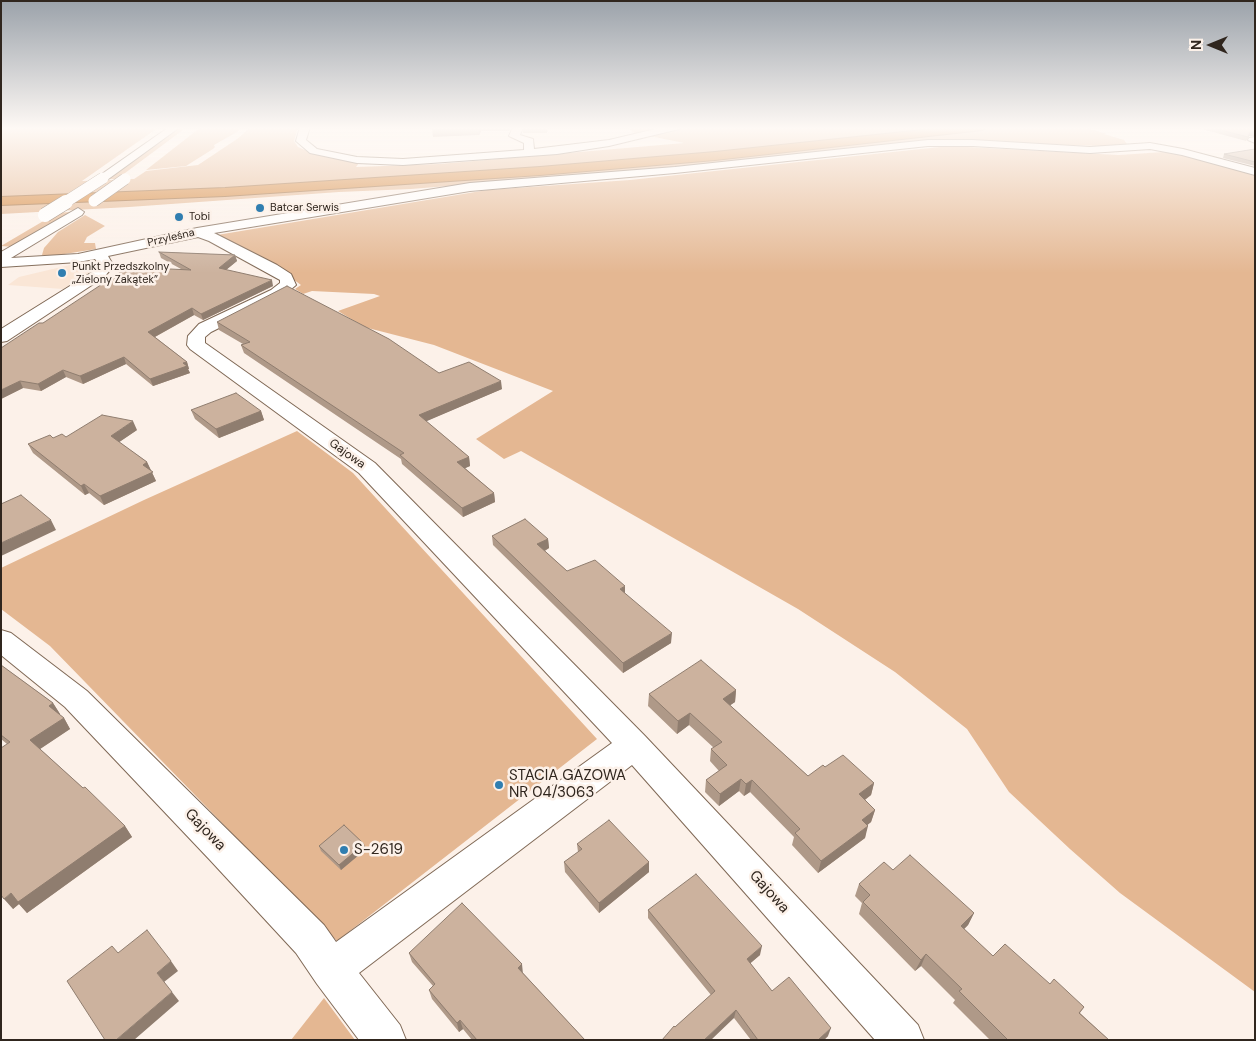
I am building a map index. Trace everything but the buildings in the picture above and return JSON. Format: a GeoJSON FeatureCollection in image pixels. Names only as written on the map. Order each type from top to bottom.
{"type":"FeatureCollection","features":[{"type":"Feature","properties":{"kind":"highway"},"geometry":{"type":"LineString","coordinates":[[1,195],[230,185],[381,176]]}},
{"type":"Feature","properties":{"kind":"highway"},"geometry":{"type":"LineString","coordinates":[[1,202],[225,192],[474,176]]}},
{"type":"Feature","properties":{"kind":"street"},"geometry":{"type":"LineString","coordinates":[[41,218],[107,176]]}},
{"type":"Feature","properties":{"kind":"street"},"geometry":{"type":"LineString","coordinates":[[1,258],[78,212],[128,176]]}},
{"type":"Feature","properties":{"kind":"street","name":"Przyleśna"},"geometry":{"type":"LineString","coordinates":[[1,263],[58,260],[100,254],[197,232],[470,187],[608,176]]}},
{"type":"Feature","properties":{"kind":"street","name":"Gajowa"},"geometry":{"type":"LineString","coordinates":[[197,232],[214,238],[272,268],[286,277],[288,285],[277,293],[205,328],[197,336],[196,345],[367,468],[634,745],[903,1040]]}},
{"type":"Feature","properties":{"kind":"street"},"geometry":{"type":"LineString","coordinates":[[1,337],[99,274],[104,268],[105,263],[100,254]]}},
{"type":"Feature","properties":{"kind":"street","name":"Gajowa"},"geometry":{"type":"LineString","coordinates":[[1,640],[76,699],[310,939],[331,970],[385,1040]]}},
{"type":"Feature","properties":{"kind":"street"},"geometry":{"type":"LineString","coordinates":[[331,970],[634,745]]}},
{"type":"Feature","properties":{"kind":"shaded area"},"geometry":{"type":"Polygon","coordinates":[[[1,176],[90,176],[82,181],[134,179],[139,176],[577,176],[411,189],[1,214],[1,176]]]}},
{"type":"Feature","properties":{"kind":"shaded area"},"geometry":{"type":"Polygon","coordinates":[[[113,176],[122,176],[117,179],[108,179],[113,176]]]}},
{"type":"Feature","properties":{"kind":"shaded area"},"geometry":{"type":"Polygon","coordinates":[[[671,176],[1255,176],[1255,992],[1120,893],[1070,849],[1009,792],[967,729],[895,672],[798,609],[521,451],[504,459],[476,439],[553,391],[434,345],[364,327],[338,311],[380,296],[374,294],[312,291],[303,294],[295,289],[301,285],[285,273],[217,235],[487,190],[671,176]]]}},
{"type":"Feature","properties":{"kind":"shaded area"},"geometry":{"type":"Polygon","coordinates":[[[70,212],[14,247],[1,246],[57,213],[70,212]]]}},
{"type":"Feature","properties":{"kind":"shaded area"},"geometry":{"type":"Polygon","coordinates":[[[85,215],[105,226],[87,237],[84,243],[95,243],[96,249],[52,256],[42,255],[44,248],[58,232],[85,215]]]}},
{"type":"Feature","properties":{"kind":"shaded area","name":"Punkt Przedszkolny „Zielony Zakątek”"},"geometry":{"type":"Polygon","coordinates":[[[78,263],[95,264],[95,269],[63,289],[8,285],[19,277],[78,263]]]}},
{"type":"Feature","properties":{"kind":"shaded area"},"geometry":{"type":"Polygon","coordinates":[[[297,431],[353,473],[597,739],[337,941],[50,646],[1,609],[1,568],[144,500],[297,431]]]}},
{"type":"Feature","properties":{"kind":"shaded area"},"geometry":{"type":"Polygon","coordinates":[[[324,998],[355,1040],[291,1040],[324,998]]]}},
{"type":"Feature","properties":{"kind":"place","name":"Batcar Serwis"},"geometry":{"type":"Point","coordinates":[260,208]}},
{"type":"Feature","properties":{"kind":"place","name":"Tobi"},"geometry":{"type":"Point","coordinates":[179,217]}},
{"type":"Feature","properties":{"kind":"place","name":"Punkt Przedszkolny „Zielony Zakątek”"},"geometry":{"type":"Point","coordinates":[62,273]}},
{"type":"Feature","properties":{"kind":"place","name":"STACIA GAZOWA NR 04/3063"},"geometry":{"type":"Point","coordinates":[499,785]}},
{"type":"Feature","properties":{"kind":"place","name":"S-2619"},"geometry":{"type":"Point","coordinates":[344,850]}}]}
